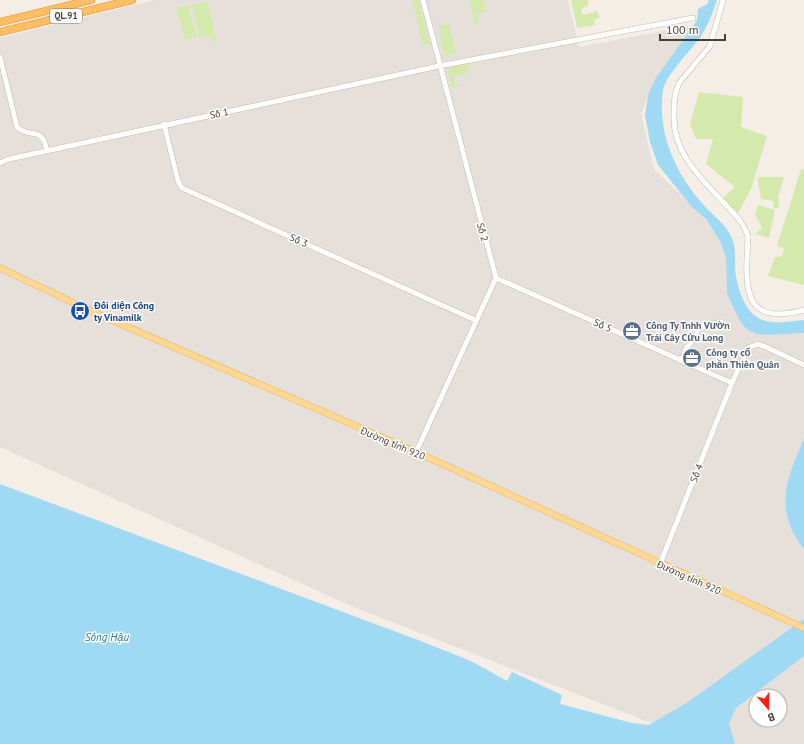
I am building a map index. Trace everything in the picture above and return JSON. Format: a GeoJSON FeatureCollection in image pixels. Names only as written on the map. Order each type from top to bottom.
{"type":"FeatureCollection","features":[{"type":"Feature","properties":{"kind":"highway","name":"QL.91"},"geometry":{"type":"LineString","coordinates":[[0,22],[91,0]]}},
{"type":"Feature","properties":{"kind":"highway","name":"QL.91"},"geometry":{"type":"LineString","coordinates":[[0,32],[132,0]]}},
{"type":"Feature","properties":{"kind":"main road","name":"Đường tỉnh 920"},"geometry":{"type":"LineString","coordinates":[[0,268],[100,315],[416,452],[660,564],[804,628]]}},
{"type":"Feature","properties":{"kind":"street","name":"Số 2"},"geometry":{"type":"LineString","coordinates":[[423,0],[439,66],[496,278]]}},
{"type":"Feature","properties":{"kind":"street"},"geometry":{"type":"LineString","coordinates":[[723,0],[710,46],[679,83],[676,91],[673,107],[675,132],[680,147],[694,172],[734,214],[745,229],[748,236],[748,288],[758,308],[766,313],[776,315],[804,310]]}},
{"type":"Feature","properties":{"kind":"street","name":"Số 1"},"geometry":{"type":"LineString","coordinates":[[0,163],[9,159],[164,124],[439,66],[693,18]]}},
{"type":"Feature","properties":{"kind":"street"},"geometry":{"type":"LineString","coordinates":[[0,57],[17,126],[26,132],[43,138],[47,150]]}},
{"type":"Feature","properties":{"kind":"street","name":"Số 3"},"geometry":{"type":"LineString","coordinates":[[164,124],[178,181],[182,188],[476,320]]}},
{"type":"Feature","properties":{"kind":"street"},"geometry":{"type":"LineString","coordinates":[[416,452],[496,278]]}},
{"type":"Feature","properties":{"kind":"street","name":"Số 5"},"geometry":{"type":"LineString","coordinates":[[496,278],[732,383]]}},
{"type":"Feature","properties":{"kind":"street"},"geometry":{"type":"LineString","coordinates":[[682,361],[686,348],[696,337],[698,328],[721,322]]}},
{"type":"Feature","properties":{"kind":"street","name":"Số 4"},"geometry":{"type":"LineString","coordinates":[[660,564],[732,383],[748,348],[754,345],[766,347],[804,365]]}},
{"type":"Feature","properties":{"kind":"shaded area"},"geometry":{"type":"Polygon","coordinates":[[[155,0],[568,0],[579,47],[694,25],[655,79],[641,114],[654,169],[704,217],[720,241],[726,257],[727,294],[741,323],[757,334],[767,335],[804,333],[804,744],[718,744],[646,721],[351,606],[0,447],[0,38],[155,0]]]}},
{"type":"Feature","properties":{"kind":"green space"},"geometry":{"type":"Polygon","coordinates":[[[412,0],[419,0],[430,44],[423,46],[412,0]]]}},
{"type":"Feature","properties":{"kind":"green space"},"geometry":{"type":"Polygon","coordinates":[[[469,0],[484,0],[486,12],[476,14],[479,24],[475,25],[469,0]]]}},
{"type":"Feature","properties":{"kind":"green space"},"geometry":{"type":"Polygon","coordinates":[[[571,0],[588,0],[589,5],[581,9],[582,15],[594,12],[596,10],[600,17],[594,20],[595,25],[577,28],[571,0]]]}},
{"type":"Feature","properties":{"kind":"green space"},"geometry":{"type":"Polygon","coordinates":[[[207,1],[217,42],[213,42],[211,36],[200,38],[192,5],[207,1]]]}},
{"type":"Feature","properties":{"kind":"green space"},"geometry":{"type":"Polygon","coordinates":[[[188,5],[197,36],[185,40],[176,8],[188,5]]]}},
{"type":"Feature","properties":{"kind":"green space"},"geometry":{"type":"Polygon","coordinates":[[[449,23],[456,53],[444,57],[439,27],[449,23]]]}},
{"type":"Feature","properties":{"kind":"green space"},"geometry":{"type":"Polygon","coordinates":[[[470,63],[468,73],[454,77],[455,85],[461,85],[452,89],[447,68],[470,63]]]}},
{"type":"Feature","properties":{"kind":"green space"},"geometry":{"type":"Polygon","coordinates":[[[699,92],[743,97],[741,127],[767,136],[751,189],[737,215],[723,198],[735,187],[706,164],[713,139],[696,139],[690,124],[699,92]]]}},
{"type":"Feature","properties":{"kind":"green space"},"geometry":{"type":"Polygon","coordinates":[[[801,169],[804,170],[804,285],[768,276],[775,257],[782,256],[784,248],[777,246],[801,169]]]}},
{"type":"Feature","properties":{"kind":"green space"},"geometry":{"type":"Polygon","coordinates":[[[757,177],[784,177],[778,197],[779,208],[774,208],[773,201],[761,199],[757,177]]]}},
{"type":"Feature","properties":{"kind":"green space"},"geometry":{"type":"Polygon","coordinates":[[[758,205],[775,210],[769,238],[755,234],[762,228],[755,214],[758,205]]]}},
{"type":"Feature","properties":{"kind":"water"},"geometry":{"type":"Polygon","coordinates":[[[709,0],[717,0],[706,27],[697,42],[669,77],[663,90],[662,105],[665,135],[676,164],[691,190],[726,228],[732,238],[735,250],[737,280],[743,300],[750,311],[765,321],[785,322],[804,320],[804,333],[767,335],[757,334],[748,330],[741,323],[727,294],[726,257],[720,241],[706,219],[692,207],[658,165],[650,142],[645,115],[648,96],[655,79],[694,25],[697,20],[698,9],[707,4],[709,0]]]}},
{"type":"Feature","properties":{"kind":"water"},"geometry":{"type":"Polygon","coordinates":[[[804,439],[804,550],[791,528],[785,502],[791,470],[804,439]]]}},
{"type":"Feature","properties":{"kind":"water","name":"Sông Hậu"},"geometry":{"type":"Polygon","coordinates":[[[0,484],[418,640],[471,661],[507,681],[512,672],[562,695],[560,704],[632,723],[649,725],[688,702],[804,619],[804,656],[762,688],[748,688],[748,699],[736,708],[729,724],[735,744],[0,744],[0,484]]]}},
{"type":"Feature","properties":{"kind":"place","name":"Đối diện Công ty Vinamilk"},"geometry":{"type":"Point","coordinates":[80,311]}},
{"type":"Feature","properties":{"kind":"place","name":"Công Ty Tnhh Vườn Trái Cây Cửu Long"},"geometry":{"type":"Point","coordinates":[632,331]}},
{"type":"Feature","properties":{"kind":"place","name":"Công ty cổ phần Thiên Quân"},"geometry":{"type":"Point","coordinates":[692,358]}}]}
